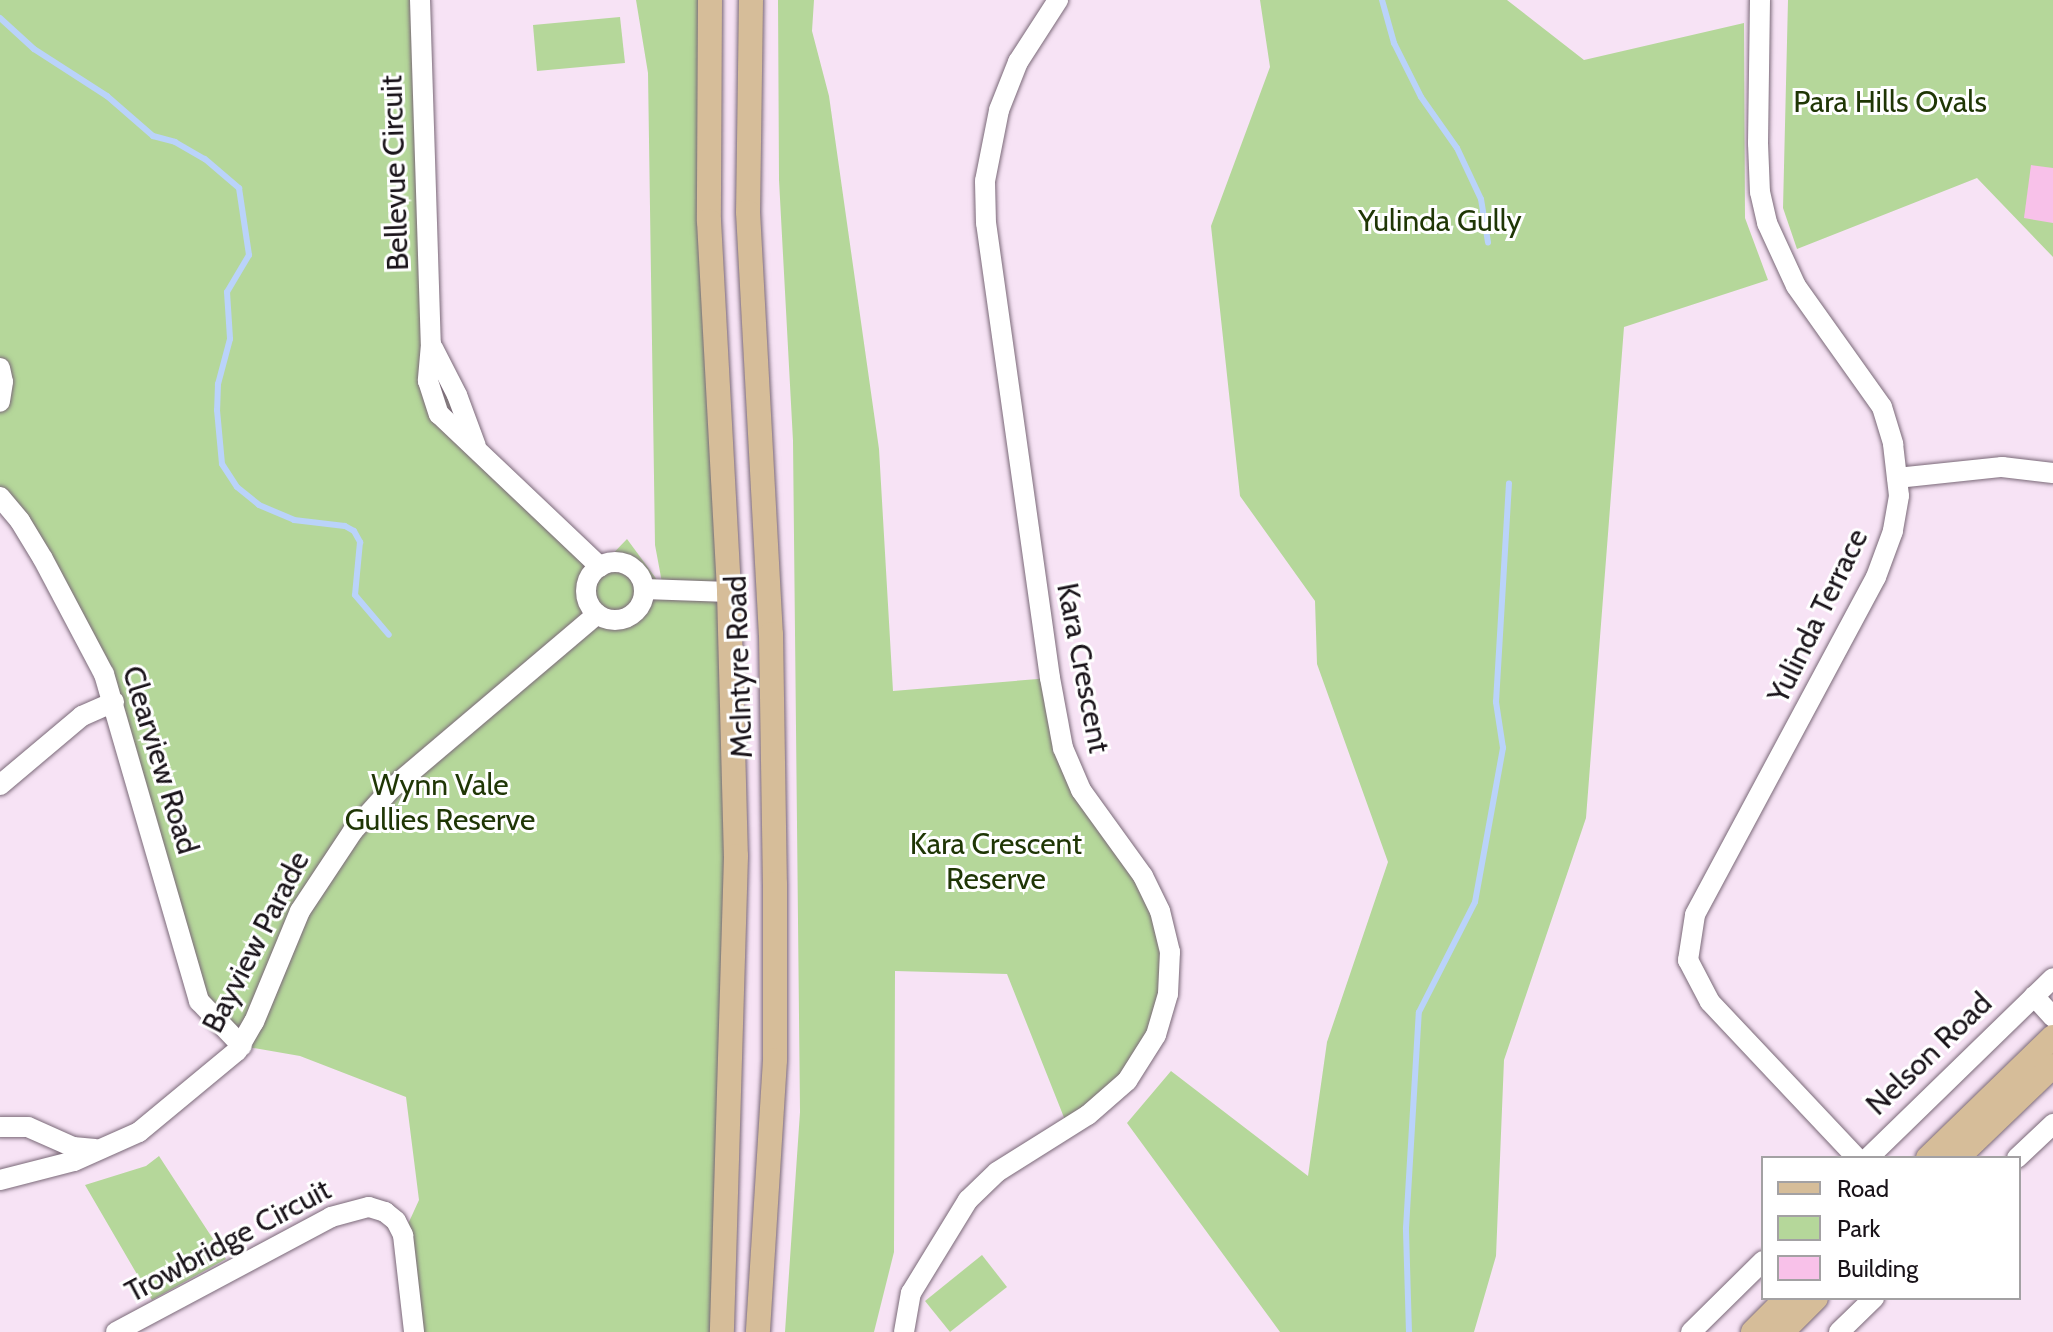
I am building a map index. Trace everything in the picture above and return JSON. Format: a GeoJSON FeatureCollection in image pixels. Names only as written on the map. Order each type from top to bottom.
{"type":"FeatureCollection","features":[{"type":"Feature","properties":{"kind":"main road","name":"McIntyre Road"},"geometry":{"type":"LineString","coordinates":[[710,0],[709,221],[729,592],[736,856],[722,1332]]}},
{"type":"Feature","properties":{"kind":"main road","name":"McIntyre Road"},"geometry":{"type":"LineString","coordinates":[[751,0],[748,212],[771,634],[775,1060],[758,1332]]}},
{"type":"Feature","properties":{"kind":"main road"},"geometry":{"type":"LineString","coordinates":[[767,545],[729,592],[771,634]]}},
{"type":"Feature","properties":{"kind":"main road"},"geometry":{"type":"LineString","coordinates":[[1930,1156],[2053,1037]]}},
{"type":"Feature","properties":{"kind":"main road"},"geometry":{"type":"LineString","coordinates":[[1959,1156],[2053,1066]]}},
{"type":"Feature","properties":{"kind":"main road"},"geometry":{"type":"LineString","coordinates":[[1753,1332],[1785,1300]]}},
{"type":"Feature","properties":{"kind":"main road"},"geometry":{"type":"LineString","coordinates":[[1782,1332],[1814,1300]]}},
{"type":"Feature","properties":{"kind":"street","name":"Bellevue Circuit"},"geometry":{"type":"LineString","coordinates":[[420,0],[431,344],[428,381],[439,414],[600,567]]}},
{"type":"Feature","properties":{"kind":"street","name":"Kara Crescent"},"geometry":{"type":"LineString","coordinates":[[904,1330],[911,1293],[968,1200],[997,1172],[1088,1115],[1127,1081],[1156,1035],[1168,994],[1170,952],[1160,911],[1143,876],[1081,790],[1063,748],[1047,663],[986,223],[985,181],[999,110],[1018,62],[1058,0]]}},
{"type":"Feature","properties":{"kind":"street","name":"Yulinda Terrace"},"geometry":{"type":"LineString","coordinates":[[1760,0],[1758,143],[1760,192],[1767,223],[1796,286],[1882,407],[1890,432],[1897,478],[1897,512],[1876,577],[1700,906],[1688,944],[1693,975],[1710,1002],[1855,1156]]}},
{"type":"Feature","properties":{"kind":"street"},"geometry":{"type":"LineString","coordinates":[[0,368],[3,382],[0,402]]}},
{"type":"Feature","properties":{"kind":"street"},"geometry":{"type":"LineString","coordinates":[[1897,478],[2002,467],[2053,473]]}},
{"type":"Feature","properties":{"kind":"street","name":"Clearview Road"},"geometry":{"type":"LineString","coordinates":[[0,497],[20,521],[70,606],[114,702],[199,1001],[242,1046]]}},
{"type":"Feature","properties":{"kind":"street"},"geometry":{"type":"LineString","coordinates":[[618,562],[631,566],[639,573],[644,598],[632,615],[620,620],[597,614],[586,595],[588,580],[600,567],[618,562]]}},
{"type":"Feature","properties":{"kind":"street"},"geometry":{"type":"LineString","coordinates":[[644,589],[729,592]]}},
{"type":"Feature","properties":{"kind":"street","name":"Bayview Parade"},"geometry":{"type":"LineString","coordinates":[[0,1180],[74,1161],[95,1149],[139,1132],[242,1046],[300,911],[353,831],[391,789],[597,614]]}},
{"type":"Feature","properties":{"kind":"street"},"geometry":{"type":"LineString","coordinates":[[0,785],[82,716],[114,702]]}},
{"type":"Feature","properties":{"kind":"street","name":"Nelson Road"},"geometry":{"type":"LineString","coordinates":[[1870,1156],[2053,978]]}},
{"type":"Feature","properties":{"kind":"street","name":"Nelson Road"},"geometry":{"type":"LineString","coordinates":[[2034,996],[2053,1017]]}},
{"type":"Feature","properties":{"kind":"street"},"geometry":{"type":"LineString","coordinates":[[2019,1156],[2053,1124]]}},
{"type":"Feature","properties":{"kind":"street"},"geometry":{"type":"LineString","coordinates":[[0,1127],[28,1127],[73,1147],[95,1149]]}},
{"type":"Feature","properties":{"kind":"street","name":"Trowbridge Circuit"},"geometry":{"type":"LineString","coordinates":[[116,1332],[331,1217],[369,1207],[385,1212],[396,1221],[403,1235],[414,1332]]}},
{"type":"Feature","properties":{"kind":"street"},"geometry":{"type":"LineString","coordinates":[[1691,1332],[1761,1263]]}},
{"type":"Feature","properties":{"kind":"street"},"geometry":{"type":"LineString","coordinates":[[1839,1332],[1872,1300]]}},
{"type":"Feature","properties":{"kind":"green space","name":"Wynn Vale Gullies Reserve"},"geometry":{"type":"Polygon","coordinates":[[[0,0],[420,0],[431,344],[478,450],[600,567],[627,539],[663,588],[655,545],[648,73],[636,0],[710,0],[728,567],[722,1332],[414,1332],[403,1235],[419,1200],[406,1097],[300,1056],[242,1046],[213,1020],[121,725],[0,497],[0,0]]]}},
{"type":"Feature","properties":{"kind":"green space","name":"Kara Crescent Reserve"},"geometry":{"type":"Polygon","coordinates":[[[778,0],[814,0],[812,31],[829,96],[879,449],[893,691],[1050,678],[1063,748],[1143,876],[1170,974],[1135,1070],[1065,1120],[1007,974],[895,971],[894,1252],[874,1332],[785,1332],[800,1112],[793,441],[779,180],[778,0]]]}},
{"type":"Feature","properties":{"kind":"green space","name":"Yulinda Gully"},"geometry":{"type":"Polygon","coordinates":[[[1260,0],[1507,0],[1584,60],[1744,23],[1745,218],[1768,280],[1624,327],[1586,818],[1504,1060],[1496,1256],[1474,1332],[1280,1332],[1127,1123],[1171,1071],[1308,1176],[1327,1042],[1388,862],[1317,664],[1315,601],[1240,496],[1211,226],[1270,67],[1260,0]]]}},
{"type":"Feature","properties":{"kind":"green space","name":"Para Hills Ovals"},"geometry":{"type":"Polygon","coordinates":[[[1788,0],[2053,0],[2053,257],[1977,178],[1797,249],[1783,208],[1788,0]]]}},
{"type":"Feature","properties":{"kind":"green space"},"geometry":{"type":"Polygon","coordinates":[[[620,17],[625,63],[537,71],[533,25],[620,17]]]}},
{"type":"Feature","properties":{"kind":"green space"},"geometry":{"type":"Polygon","coordinates":[[[159,1156],[226,1259],[152,1300],[85,1185],[146,1166],[159,1156]]]}},
{"type":"Feature","properties":{"kind":"green space"},"geometry":{"type":"Polygon","coordinates":[[[982,1255],[1007,1287],[950,1332],[925,1301],[982,1255]]]}},
{"type":"Feature","properties":{"kind":"building"},"geometry":{"type":"Polygon","coordinates":[[[2031,165],[2053,168],[2053,223],[2024,218],[2031,165]]]}},
{"type":"Feature","properties":{"kind":"waterway"},"geometry":{"type":"LineString","coordinates":[[1382,0],[1394,43],[1421,97],[1457,148],[1481,199],[1488,242]]}},
{"type":"Feature","properties":{"kind":"waterway"},"geometry":{"type":"LineString","coordinates":[[0,18],[34,49],[107,96],[153,136],[175,142],[205,159],[239,188],[249,255],[227,292],[230,339],[218,384],[217,410],[222,464],[237,487],[259,505],[294,520],[345,526],[354,531],[360,542],[355,595],[389,635]]}},
{"type":"Feature","properties":{"kind":"waterway"},"geometry":{"type":"LineString","coordinates":[[1409,1332],[1406,1228],[1419,1012],[1475,902],[1503,748],[1496,702],[1509,483]]}}]}
